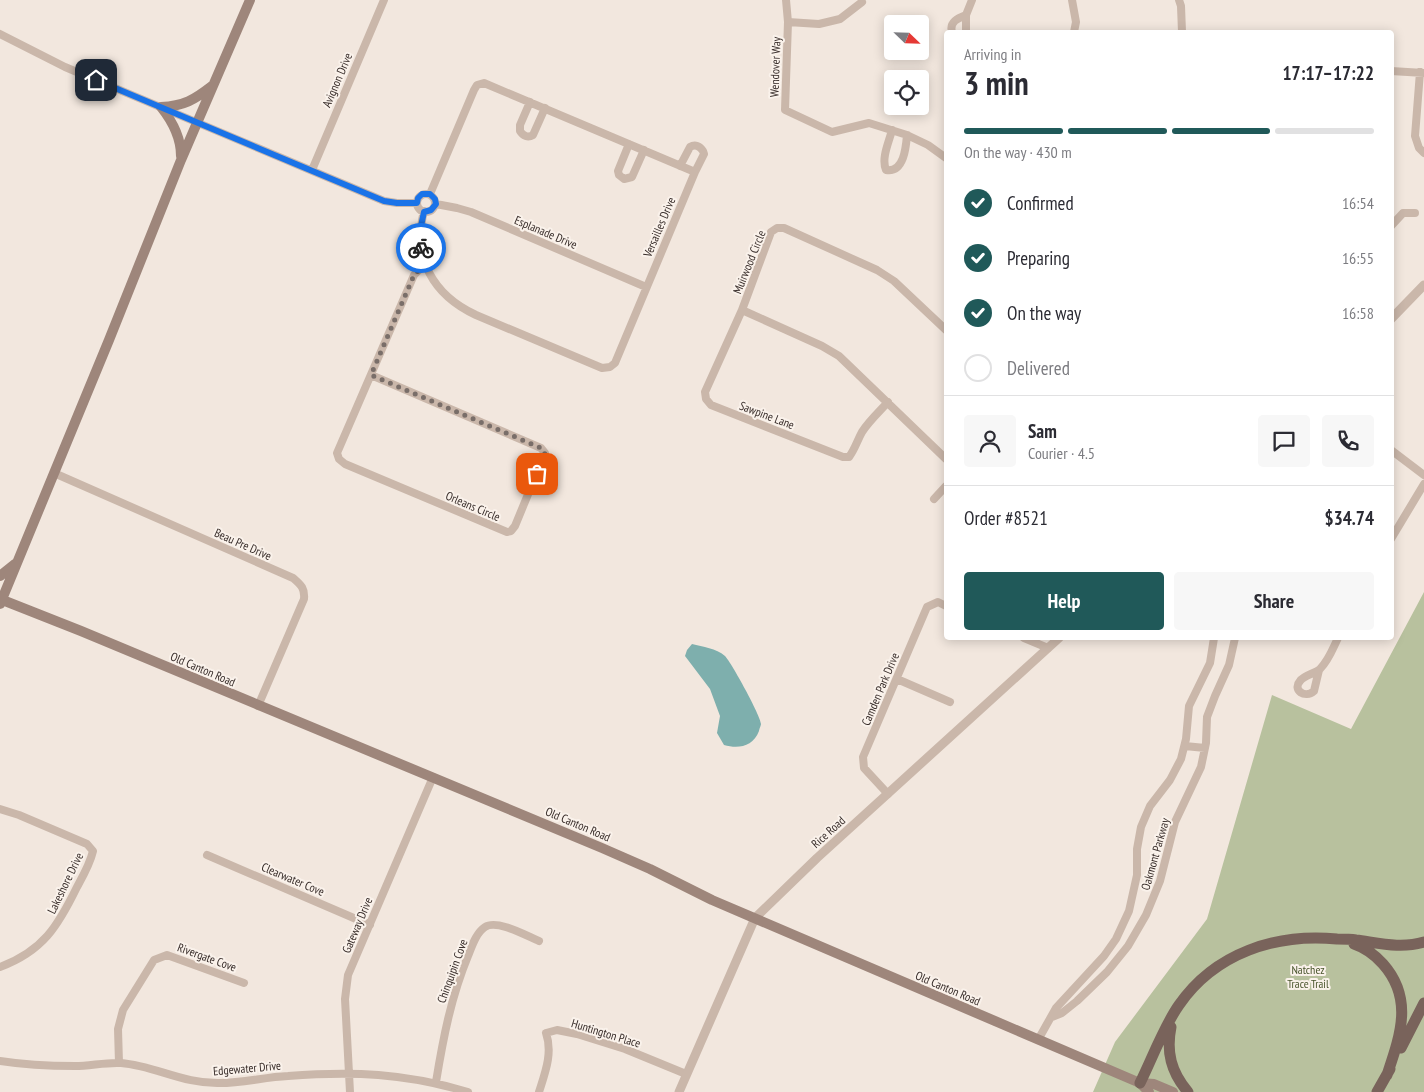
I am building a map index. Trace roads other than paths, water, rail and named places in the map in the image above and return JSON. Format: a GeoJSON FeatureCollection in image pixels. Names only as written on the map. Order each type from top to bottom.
{"type":"FeatureCollection","features":[{"type":"Feature","properties":{"kind":"main road"},"geometry":{"type":"LineString","coordinates":[[0,602],[181,160],[250,0]]}},
{"type":"Feature","properties":{"kind":"main road"},"geometry":{"type":"LineString","coordinates":[[181,160],[181,146],[176,128],[162,107],[175,106],[193,100],[212,86]]}},
{"type":"Feature","properties":{"kind":"main road"},"geometry":{"type":"LineString","coordinates":[[0,576],[17,562]]}},
{"type":"Feature","properties":{"kind":"main road","name":"Old Canton Road"},"geometry":{"type":"LineString","coordinates":[[0,602],[82,631],[602,848],[650,869],[712,900],[1140,1084],[1149,1092]]}},
{"type":"Feature","properties":{"kind":"main road"},"geometry":{"type":"LineString","coordinates":[[1140,1084],[1175,1011],[1186,996],[1202,979],[1225,961],[1242,952],[1288,938],[1311,937],[1402,946],[1424,942]]}},
{"type":"Feature","properties":{"kind":"main road"},"geometry":{"type":"LineString","coordinates":[[1344,940],[1360,946],[1373,954],[1391,974],[1398,990],[1402,1008],[1401,1025],[1387,1075]]}},
{"type":"Feature","properties":{"kind":"main road"},"geometry":{"type":"LineString","coordinates":[[1377,1092],[1424,1003]]}},
{"type":"Feature","properties":{"kind":"main road"},"geometry":{"type":"LineString","coordinates":[[1175,1011],[1169,1038],[1169,1054],[1175,1074],[1188,1092]]}},
{"type":"Feature","properties":{"kind":"main road"},"geometry":{"type":"LineString","coordinates":[[1402,1046],[1424,1015]]}},
{"type":"Feature","properties":{"kind":"main road","name":"Old Canton Road"},"geometry":{"type":"LineString","coordinates":[[1140,1084],[1154,1084],[1173,1092]]}},
{"type":"Feature","properties":{"kind":"street","name":"Avignon Drive"},"geometry":{"type":"LineString","coordinates":[[312,170],[384,0]]}},
{"type":"Feature","properties":{"kind":"street","name":"Wendover Way"},"geometry":{"type":"LineString","coordinates":[[786,0],[788,22],[785,110],[832,132],[869,122],[907,135],[928,145],[944,157]]}},
{"type":"Feature","properties":{"kind":"street"},"geometry":{"type":"LineString","coordinates":[[966,30],[966,15],[972,0]]}},
{"type":"Feature","properties":{"kind":"street"},"geometry":{"type":"LineString","coordinates":[[1072,0],[1076,22],[1074,30]]}},
{"type":"Feature","properties":{"kind":"street"},"geometry":{"type":"LineString","coordinates":[[1179,0],[1182,30]]}},
{"type":"Feature","properties":{"kind":"street"},"geometry":{"type":"LineString","coordinates":[[788,22],[819,24],[840,19],[862,2]]}},
{"type":"Feature","properties":{"kind":"street"},"geometry":{"type":"LineString","coordinates":[[952,30],[951,26],[954,22],[966,15]]}},
{"type":"Feature","properties":{"kind":"street"},"geometry":{"type":"LineString","coordinates":[[1070,30],[1076,22]]}},
{"type":"Feature","properties":{"kind":"street"},"geometry":{"type":"LineString","coordinates":[[0,34],[65,67],[384,201],[417,203]]}},
{"type":"Feature","properties":{"kind":"street"},"geometry":{"type":"LineString","coordinates":[[1394,71],[1422,72],[1415,136],[1419,148],[1424,153]]}},
{"type":"Feature","properties":{"kind":"street"},"geometry":{"type":"LineString","coordinates":[[430,194],[477,85],[484,83],[695,172]]}},
{"type":"Feature","properties":{"kind":"street"},"geometry":{"type":"LineString","coordinates":[[530,102],[520,125],[520,131],[524,136],[533,135],[545,108]]}},
{"type":"Feature","properties":{"kind":"street"},"geometry":{"type":"LineString","coordinates":[[892,130],[884,158],[886,170],[899,165],[903,156],[907,135]]}},
{"type":"Feature","properties":{"kind":"street"},"geometry":{"type":"LineString","coordinates":[[629,144],[618,171],[619,175],[624,179],[632,177],[644,150]]}},
{"type":"Feature","properties":{"kind":"street","name":"Versailles Drive"},"geometry":{"type":"LineString","coordinates":[[424,212],[420,235],[425,264],[436,285],[457,305],[602,368],[610,367],[615,362],[704,154],[703,151],[698,146],[692,145],[680,166]]}},
{"type":"Feature","properties":{"kind":"street"},"geometry":{"type":"LineString","coordinates":[[422,194],[430,194],[435,199],[436,204],[431,210],[424,212],[419,208],[418,198],[422,194]]}},
{"type":"Feature","properties":{"kind":"street","name":"Esplanade Drive"},"geometry":{"type":"LineString","coordinates":[[436,204],[470,212],[646,287]]}},
{"type":"Feature","properties":{"kind":"street"},"geometry":{"type":"LineString","coordinates":[[1394,223],[1403,213],[1415,213]]}},
{"type":"Feature","properties":{"kind":"street","name":"Muirwood Circle"},"geometry":{"type":"LineString","coordinates":[[944,328],[894,281],[877,270],[784,228],[777,228],[771,232],[742,310],[822,346],[839,356],[944,457]]}},
{"type":"Feature","properties":{"kind":"street","name":"Orleans Circle"},"geometry":{"type":"LineString","coordinates":[[371,375],[541,448],[545,453],[515,526],[511,531],[507,532],[345,464],[339,459],[337,453],[414,275],[425,264]]}},
{"type":"Feature","properties":{"kind":"street"},"geometry":{"type":"LineString","coordinates":[[1394,316],[1424,285]]}},
{"type":"Feature","properties":{"kind":"street","name":"Sawpine Lane"},"geometry":{"type":"LineString","coordinates":[[742,310],[705,392],[706,399],[711,405],[842,457],[849,457],[866,426],[888,402]]}},
{"type":"Feature","properties":{"kind":"street"},"geometry":{"type":"LineString","coordinates":[[1394,452],[1424,475]]}},
{"type":"Feature","properties":{"kind":"street","name":"Beau Pre Drive"},"geometry":{"type":"LineString","coordinates":[[54,473],[293,578],[301,584],[304,590],[304,599],[258,706]]}},
{"type":"Feature","properties":{"kind":"street"},"geometry":{"type":"LineString","coordinates":[[1394,534],[1424,484]]}},
{"type":"Feature","properties":{"kind":"street"},"geometry":{"type":"LineString","coordinates":[[934,499],[944,488]]}},
{"type":"Feature","properties":{"kind":"street","name":"Camden Park Drive"},"geometry":{"type":"LineString","coordinates":[[888,794],[864,768],[863,757],[928,607],[938,602],[944,605]]}},
{"type":"Feature","properties":{"kind":"street"},"geometry":{"type":"LineString","coordinates":[[1029,640],[1048,648]]}},
{"type":"Feature","properties":{"kind":"street","name":"Rice Road"},"geometry":{"type":"LineString","coordinates":[[679,1092],[755,918],[817,858],[1057,640]]}},
{"type":"Feature","properties":{"kind":"street","name":"Oakmont Parkway"},"geometry":{"type":"LineString","coordinates":[[1038,1040],[1056,1008],[1096,966],[1113,944],[1123,925],[1135,888],[1137,849],[1141,827],[1155,798],[1177,769],[1185,746],[1189,706],[1210,663],[1214,640]]}},
{"type":"Feature","properties":{"kind":"street","name":"Oakmont Parkway"},"geometry":{"type":"LineString","coordinates":[[1052,1017],[1062,1014],[1105,974],[1128,946],[1153,900],[1164,867],[1173,827],[1204,757],[1210,708],[1229,666],[1235,640]]}},
{"type":"Feature","properties":{"kind":"street"},"geometry":{"type":"LineString","coordinates":[[1319,670],[1337,640]]}},
{"type":"Feature","properties":{"kind":"street"},"geometry":{"type":"LineString","coordinates":[[897,679],[950,702]]}},
{"type":"Feature","properties":{"kind":"street"},"geometry":{"type":"LineString","coordinates":[[1185,746],[1205,748]]}},
{"type":"Feature","properties":{"kind":"street","name":"Gateway Drive"},"geometry":{"type":"LineString","coordinates":[[350,1092],[345,999],[348,974],[433,777]]}},
{"type":"Feature","properties":{"kind":"street","name":"Lakeshore Drive"},"geometry":{"type":"LineString","coordinates":[[0,809],[87,844],[93,852],[62,918],[46,938],[34,950],[0,967]]}},
{"type":"Feature","properties":{"kind":"street","name":"Clearwater Cove"},"geometry":{"type":"LineString","coordinates":[[207,855],[370,924]]}},
{"type":"Feature","properties":{"kind":"street","name":"Chinquipin Cove"},"geometry":{"type":"LineString","coordinates":[[436,1082],[443,1033],[458,980],[476,936],[486,926],[497,924],[539,941]]}},
{"type":"Feature","properties":{"kind":"street"},"geometry":{"type":"LineString","coordinates":[[1123,925],[1136,932]]}},
{"type":"Feature","properties":{"kind":"street","name":"Rivergate Cove"},"geometry":{"type":"LineString","coordinates":[[119,1063],[118,1029],[123,1010],[154,960],[167,955],[244,983]]}},
{"type":"Feature","properties":{"kind":"street"},"geometry":{"type":"LineString","coordinates":[[1096,966],[1105,974]]}},
{"type":"Feature","properties":{"kind":"street","name":"Huntington Place"},"geometry":{"type":"LineString","coordinates":[[539,1092],[550,1052],[550,1042],[546,1033],[557,1030],[577,1034],[625,1049],[686,1074]]}},
{"type":"Feature","properties":{"kind":"street","name":"Edgewater Drive"},"geometry":{"type":"LineString","coordinates":[[0,1061],[24,1065],[68,1066],[119,1063],[144,1066],[170,1076],[199,1083],[222,1083],[348,1072],[436,1082],[468,1092]]}},
{"type":"Feature","properties":{"kind":"water"},"geometry":{"type":"Polygon","coordinates":[[[692,644],[721,653],[728,660],[739,678],[761,724],[756,736],[749,744],[740,747],[724,745],[717,733],[720,716],[710,689],[685,656],[692,644]]]}},
{"type":"Feature","properties":{"kind":"park label","name":"Natchez Trace Trail"},"geometry":{"type":"Point","coordinates":[1308,976]}}]}
